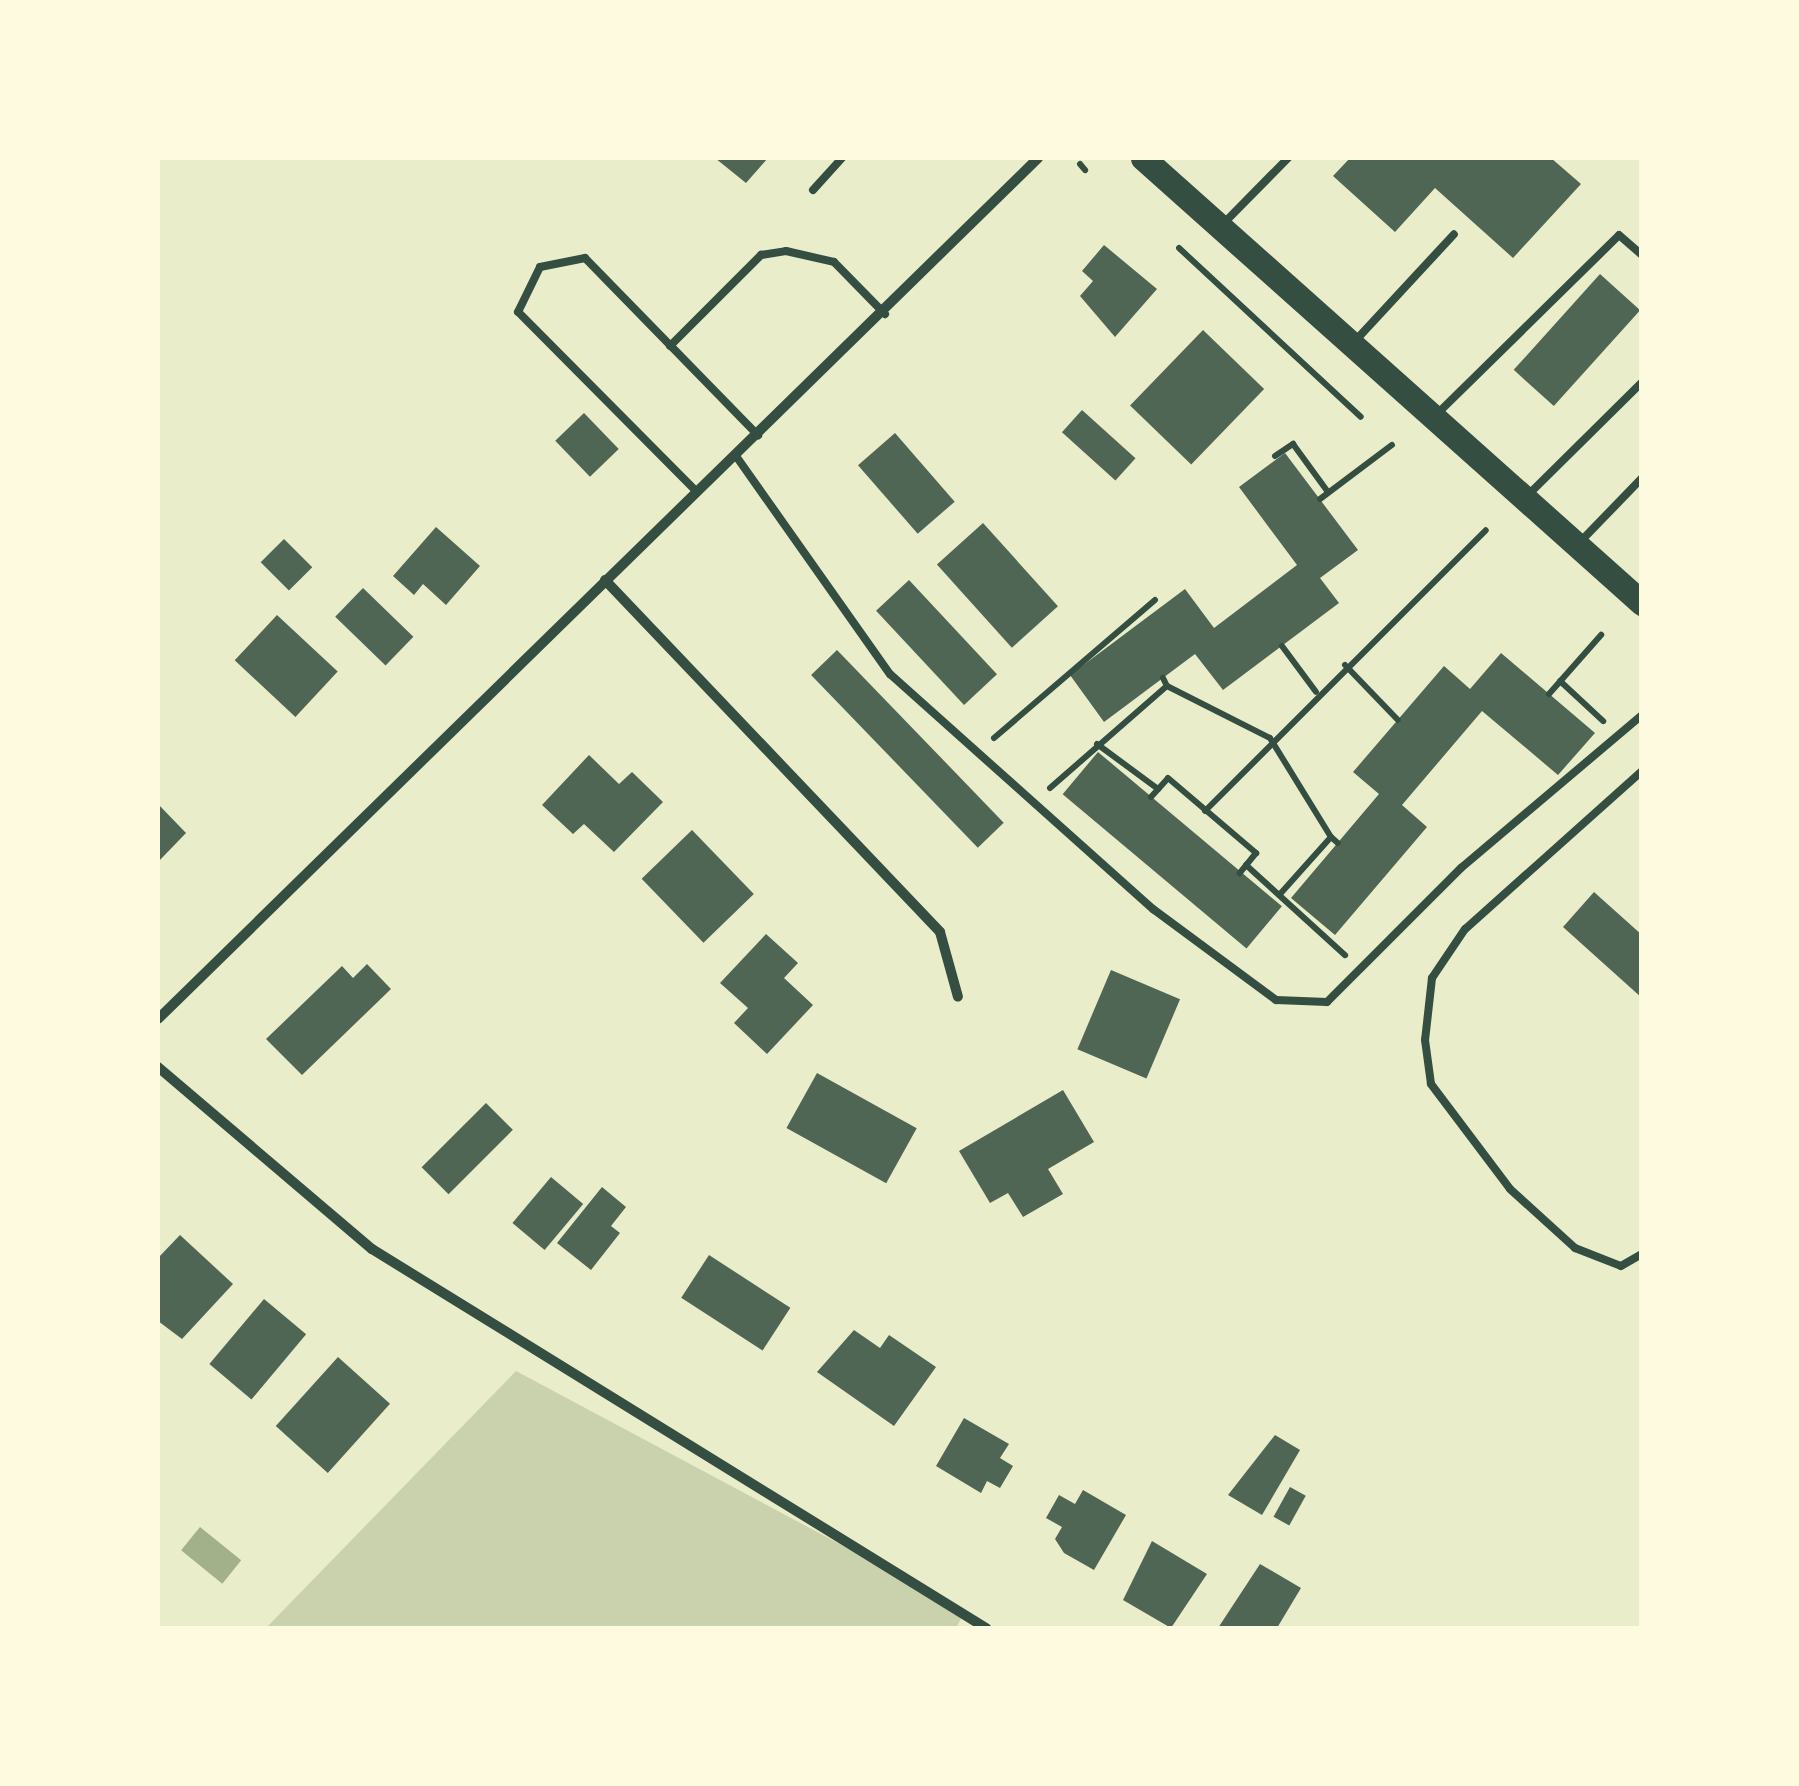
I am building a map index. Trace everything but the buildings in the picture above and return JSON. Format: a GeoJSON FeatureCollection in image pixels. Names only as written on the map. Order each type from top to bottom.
{"type":"FeatureCollection","features":[{"type":"Feature","properties":{"kind":"main road"},"geometry":{"type":"LineString","coordinates":[[1143,158],[1642,603]]}},
{"type":"Feature","properties":{"kind":"street"},"geometry":{"type":"LineString","coordinates":[[158,1019],[605,580],[884,314],[1038,158]]}},
{"type":"Feature","properties":{"kind":"street"},"geometry":{"type":"LineString","coordinates":[[605,580],[940,932],[958,997]]}},
{"type":"Feature","properties":{"kind":"street"},"geometry":{"type":"LineString","coordinates":[[158,1067],[372,1249],[986,1628]]}},
{"type":"Feature","properties":{"kind":"lane"},"geometry":{"type":"LineString","coordinates":[[814,190],[842,158]]}},
{"type":"Feature","properties":{"kind":"lane"},"geometry":{"type":"LineString","coordinates":[[1220,227],[1288,158]]}},
{"type":"Feature","properties":{"kind":"lane"},"geometry":{"type":"LineString","coordinates":[[1352,344],[1454,234]]}},
{"type":"Feature","properties":{"kind":"lane"},"geometry":{"type":"LineString","coordinates":[[1432,419],[1619,234],[1642,254]]}},
{"type":"Feature","properties":{"kind":"lane"},"geometry":{"type":"LineString","coordinates":[[670,346],[761,255],[834,262],[884,314]]}},
{"type":"Feature","properties":{"kind":"lane"},"geometry":{"type":"LineString","coordinates":[[697,492],[518,312],[523,286],[540,267],[585,258],[758,434]]}},
{"type":"Feature","properties":{"kind":"lane"},"geometry":{"type":"LineString","coordinates":[[1524,498],[1642,382]]}},
{"type":"Feature","properties":{"kind":"lane"},"geometry":{"type":"LineString","coordinates":[[736,456],[890,674],[1035,803],[1276,1000],[1326,1002],[1460,868],[1642,715]]}},
{"type":"Feature","properties":{"kind":"lane"},"geometry":{"type":"LineString","coordinates":[[1577,545],[1642,478]]}},
{"type":"Feature","properties":{"kind":"lane"},"geometry":{"type":"LineString","coordinates":[[1642,771],[1465,929],[1432,978],[1430,1084],[1481,1154],[1575,1248],[1621,1266],[1642,1254]]}},
{"type":"Feature","properties":{"kind":"path"},"geometry":{"type":"LineString","coordinates":[[1179,248],[1361,417]]}},
{"type":"Feature","properties":{"kind":"path"},"geometry":{"type":"LineString","coordinates":[[1276,456],[1292,444],[1328,492]]}},
{"type":"Feature","properties":{"kind":"path"},"geometry":{"type":"LineString","coordinates":[[1320,499],[1392,446]]}},
{"type":"Feature","properties":{"kind":"path"},"geometry":{"type":"LineString","coordinates":[[1205,811],[1316,692],[1486,530]]}},
{"type":"Feature","properties":{"kind":"path"},"geometry":{"type":"LineString","coordinates":[[979,754],[1155,600]]}},
{"type":"Feature","properties":{"kind":"path"},"geometry":{"type":"LineString","coordinates":[[1549,694],[1601,634]]}},
{"type":"Feature","properties":{"kind":"path"},"geometry":{"type":"LineString","coordinates":[[1282,646],[1316,692]]}},
{"type":"Feature","properties":{"kind":"path"},"geometry":{"type":"LineString","coordinates":[[1345,665],[1398,720]]}},
{"type":"Feature","properties":{"kind":"path"},"geometry":{"type":"LineString","coordinates":[[1560,681],[1620,736]]}},
{"type":"Feature","properties":{"kind":"path"},"geometry":{"type":"LineString","coordinates":[[1035,803],[1165,682],[1270,738],[1334,840],[1281,893]]}},
{"type":"Feature","properties":{"kind":"path"},"geometry":{"type":"LineString","coordinates":[[1097,744],[1158,790]]}},
{"type":"Feature","properties":{"kind":"path"},"geometry":{"type":"LineString","coordinates":[[1151,798],[1168,778],[1256,853],[1240,873]]}},
{"type":"Feature","properties":{"kind":"path"},"geometry":{"type":"LineString","coordinates":[[1246,865],[1281,893],[1360,970]]}},
{"type":"Feature","properties":{"kind":"shaded area"},"geometry":{"type":"Polygon","coordinates":[[[516,1371],[965,1611],[956,1628],[266,1628],[516,1371]]]}},
{"type":"Feature","properties":{"kind":"shaded area"},"geometry":{"type":"Polygon","coordinates":[[[200,1527],[241,1560],[222,1584],[181,1550],[200,1527]]]}}]}
